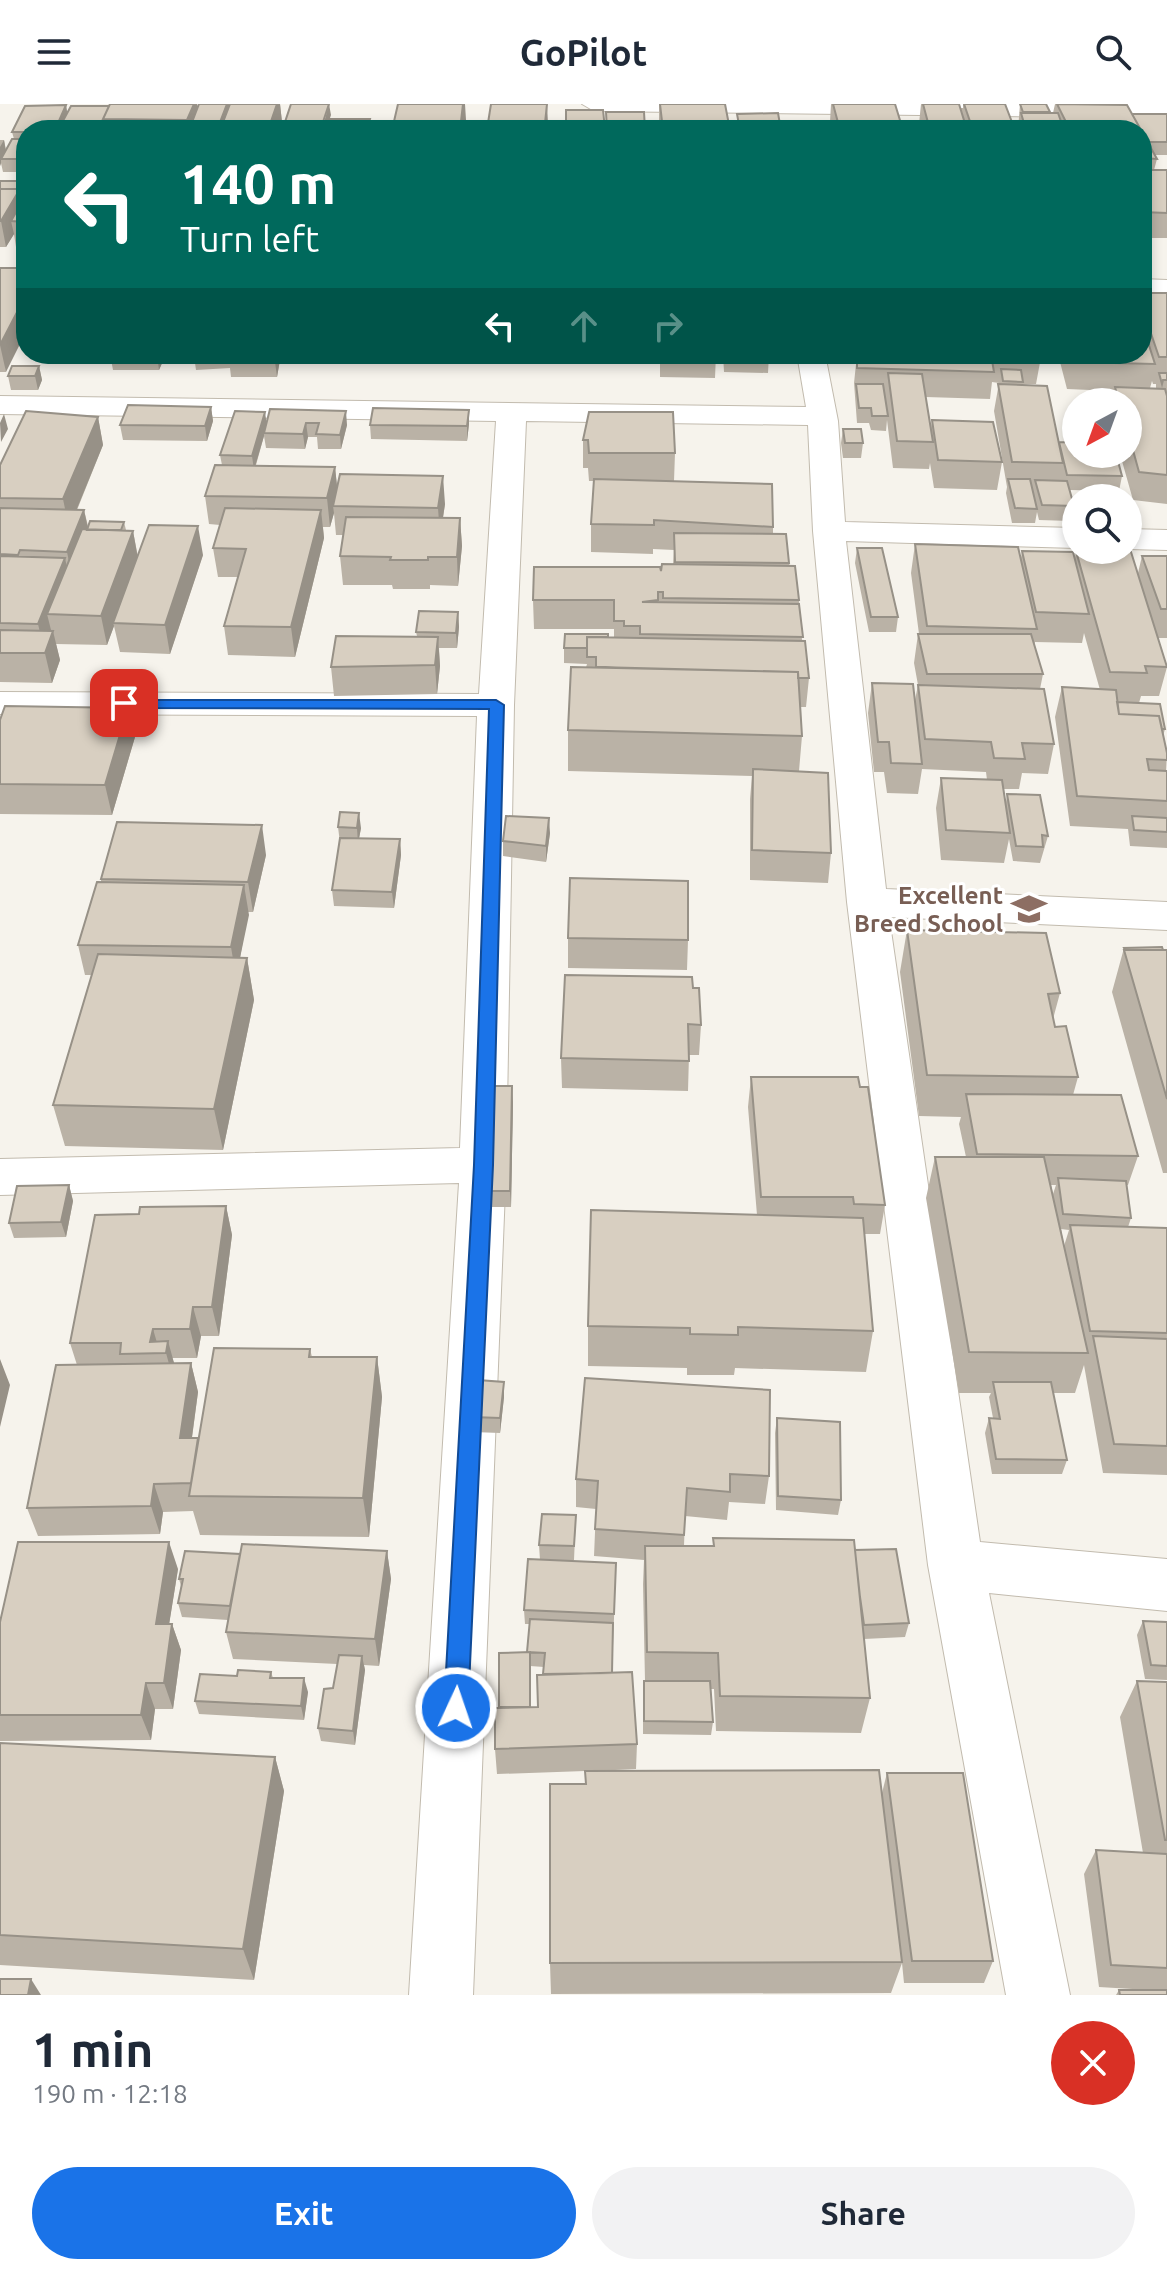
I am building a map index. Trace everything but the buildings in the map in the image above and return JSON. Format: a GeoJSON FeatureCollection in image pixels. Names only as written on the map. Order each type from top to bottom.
{"type":"FeatureCollection","features":[{"type":"Feature","properties":{"kind":"street"},"geometry":{"type":"LineString","coordinates":[[594,104],[1105,107],[1167,111]]}},
{"type":"Feature","properties":{"kind":"street"},"geometry":{"type":"LineString","coordinates":[[813,364],[822,416],[829,531],[867,902],[956,1565],[1038,1995]]}},
{"type":"Feature","properties":{"kind":"street"},"geometry":{"type":"LineString","coordinates":[[0,405],[822,416]]}},
{"type":"Feature","properties":{"kind":"street"},"geometry":{"type":"LineString","coordinates":[[441,1995],[483,1165],[496,705],[511,414]]}},
{"type":"Feature","properties":{"kind":"street"},"geometry":{"type":"LineString","coordinates":[[829,531],[1062,538]]}},
{"type":"Feature","properties":{"kind":"street"},"geometry":{"type":"LineString","coordinates":[[1142,539],[1167,540]]}},
{"type":"Feature","properties":{"kind":"street"},"geometry":{"type":"LineString","coordinates":[[0,703],[496,705]]}},
{"type":"Feature","properties":{"kind":"street"},"geometry":{"type":"LineString","coordinates":[[867,902],[1167,916]]}},
{"type":"Feature","properties":{"kind":"street"},"geometry":{"type":"LineString","coordinates":[[0,1177],[483,1165]]}},
{"type":"Feature","properties":{"kind":"street"},"geometry":{"type":"LineString","coordinates":[[956,1565],[1167,1585]]}},
{"type":"Feature","properties":{"kind":"place","name":"Excellent Breed School"},"geometry":{"type":"Point","coordinates":[1029,909]}},
{"type":"Feature","properties":{"kind":"route"},"geometry":{"type":"LineString","coordinates":[[124,703],[496,705],[483,1165],[456,1708]]}}]}
